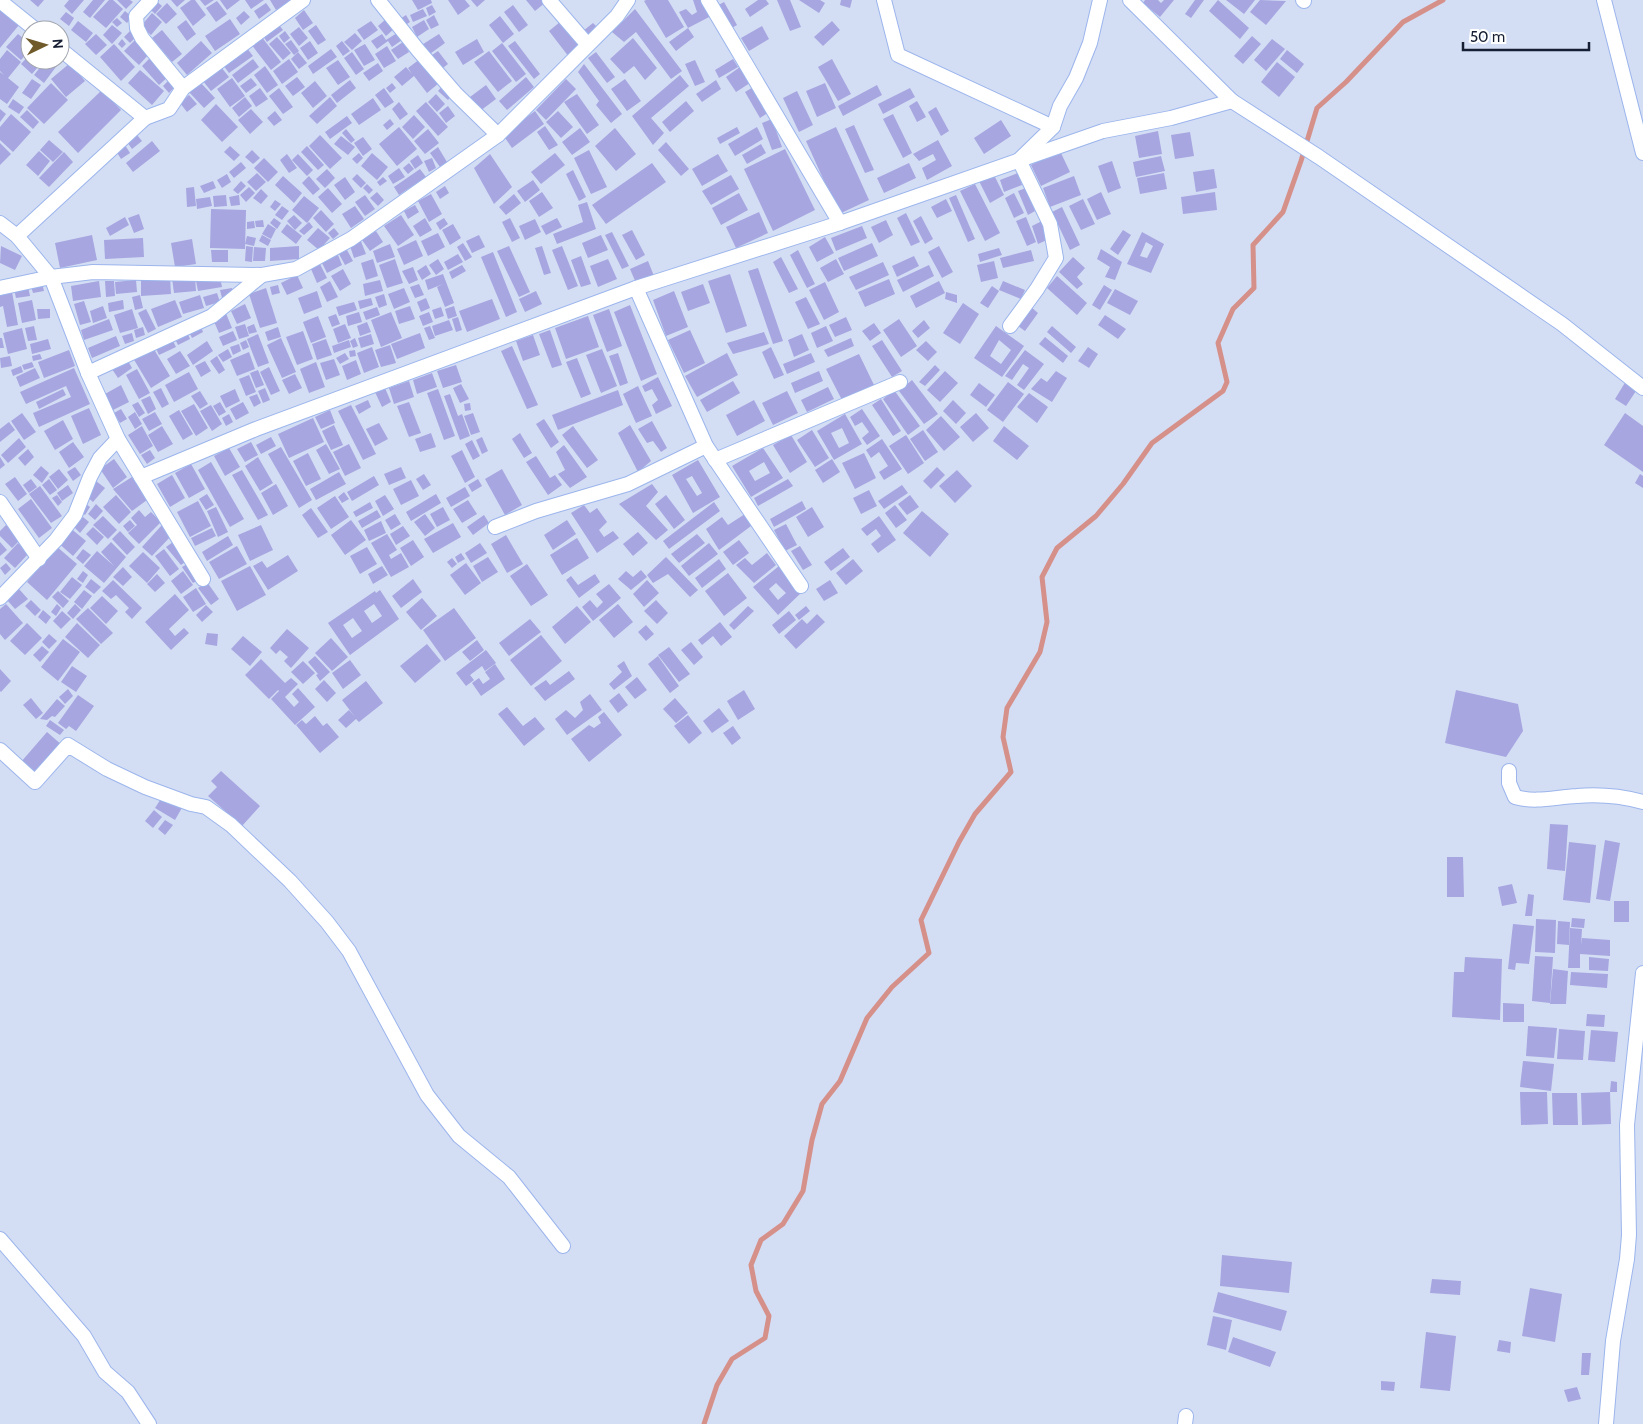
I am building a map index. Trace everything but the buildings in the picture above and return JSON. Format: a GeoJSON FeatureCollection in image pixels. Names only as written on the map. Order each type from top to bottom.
{"type":"FeatureCollection","features":[{"type":"Feature","properties":{"kind":"street"},"geometry":{"type":"LineString","coordinates":[[151,0],[136,16],[137,28],[142,38],[184,88]]}},
{"type":"Feature","properties":{"kind":"street"},"geometry":{"type":"LineString","coordinates":[[17,236],[145,118],[169,109],[184,88],[303,0]]}},
{"type":"Feature","properties":{"kind":"street"},"geometry":{"type":"LineString","coordinates":[[378,0],[444,79],[498,135]]}},
{"type":"Feature","properties":{"kind":"street"},"geometry":{"type":"LineString","coordinates":[[549,0],[587,44]]}},
{"type":"Feature","properties":{"kind":"street"},"geometry":{"type":"LineString","coordinates":[[0,288],[51,277],[93,272],[262,275],[296,269],[351,239],[498,135],[617,16],[628,0]]}},
{"type":"Feature","properties":{"kind":"street"},"geometry":{"type":"LineString","coordinates":[[708,0],[840,223]]}},
{"type":"Feature","properties":{"kind":"street"},"geometry":{"type":"LineString","coordinates":[[884,0],[898,55],[1053,127]]}},
{"type":"Feature","properties":{"kind":"street"},"geometry":{"type":"LineString","coordinates":[[1019,160],[1053,127],[1060,106],[1076,78],[1090,42],[1100,0]]}},
{"type":"Feature","properties":{"kind":"street"},"geometry":{"type":"LineString","coordinates":[[1130,0],[1232,101],[1319,157],[1562,324],[1643,388]]}},
{"type":"Feature","properties":{"kind":"street"},"geometry":{"type":"LineString","coordinates":[[1604,0],[1643,153]]}},
{"type":"Feature","properties":{"kind":"street"},"geometry":{"type":"LineString","coordinates":[[0,1],[24,20]]}},
{"type":"Feature","properties":{"kind":"street"},"geometry":{"type":"LineString","coordinates":[[70,57],[145,118]]}},
{"type":"Feature","properties":{"kind":"street"},"geometry":{"type":"LineString","coordinates":[[141,477],[256,429],[636,288],[840,223],[1103,131],[1170,118],[1232,101]]}},
{"type":"Feature","properties":{"kind":"street"},"geometry":{"type":"LineString","coordinates":[[1010,326],[1037,289],[1056,258],[1050,224],[1019,160]]}},
{"type":"Feature","properties":{"kind":"street"},"geometry":{"type":"LineString","coordinates":[[0,223],[17,236],[51,277],[88,373],[118,439],[204,579]]}},
{"type":"Feature","properties":{"kind":"street"},"geometry":{"type":"LineString","coordinates":[[88,373],[212,316],[262,275]]}},
{"type":"Feature","properties":{"kind":"street"},"geometry":{"type":"LineString","coordinates":[[636,288],[706,446],[801,586]]}},
{"type":"Feature","properties":{"kind":"street"},"geometry":{"type":"LineString","coordinates":[[715,460],[900,382]]}},
{"type":"Feature","properties":{"kind":"street"},"geometry":{"type":"LineString","coordinates":[[0,598],[39,559],[75,515],[100,458],[118,439]]}},
{"type":"Feature","properties":{"kind":"street"},"geometry":{"type":"LineString","coordinates":[[495,527],[536,511],[628,484],[706,446]]}},
{"type":"Feature","properties":{"kind":"street"},"geometry":{"type":"LineString","coordinates":[[0,502],[39,559]]}},
{"type":"Feature","properties":{"kind":"street"},"geometry":{"type":"LineString","coordinates":[[0,750],[35,782],[68,745],[107,770],[145,787],[191,804],[206,807],[231,825],[290,881],[327,922],[349,951],[427,1095],[459,1136],[509,1177],[564,1246]]}},
{"type":"Feature","properties":{"kind":"street"},"geometry":{"type":"LineString","coordinates":[[1509,771],[1509,783],[1515,797],[1529,801],[1604,795],[1626,797],[1643,802]]}},
{"type":"Feature","properties":{"kind":"street"},"geometry":{"type":"LineString","coordinates":[[1606,1424],[1613,1341],[1627,1259],[1629,1235],[1627,1125],[1643,973]]}},
{"type":"Feature","properties":{"kind":"street"},"geometry":{"type":"LineString","coordinates":[[0,1239],[84,1336],[105,1372],[128,1392],[149,1424]]}},
{"type":"Feature","properties":{"kind":"waterway"},"geometry":{"type":"LineString","coordinates":[[704,1424],[717,1385],[732,1359],[765,1338],[769,1316],[756,1291],[751,1265],[761,1240],[783,1224],[803,1191],[812,1140],[822,1104],[840,1081],[867,1018],[892,987],[929,953],[921,920],[959,842],[975,814],[1011,772],[1003,737],[1007,708],[1040,652],[1047,622],[1042,577],[1057,548],[1096,516],[1123,484],[1152,443],[1223,391],[1227,382],[1218,343],[1233,309],[1254,288],[1253,245],[1283,212],[1317,108],[1346,82],[1403,22],[1443,0]]}}]}
